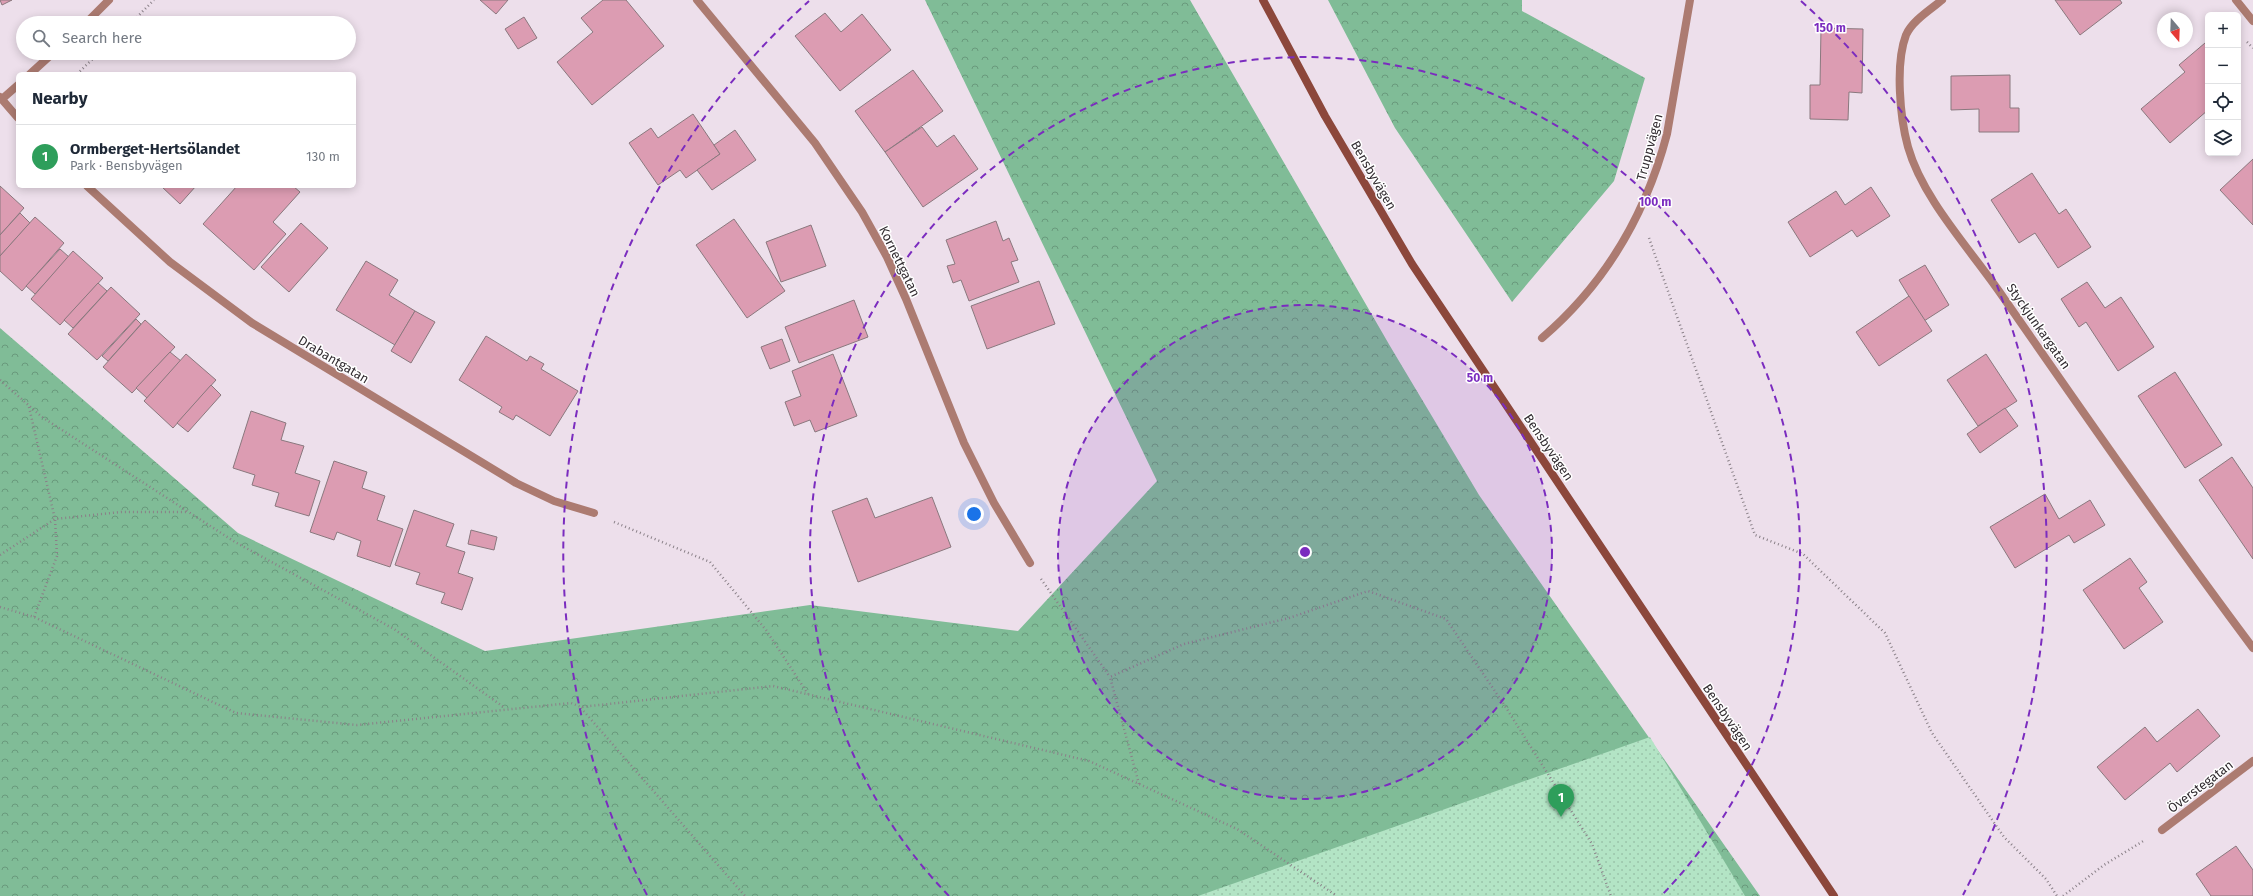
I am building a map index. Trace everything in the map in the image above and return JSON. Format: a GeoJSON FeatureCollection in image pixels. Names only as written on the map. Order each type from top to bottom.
{"type":"FeatureCollection","features":[{"type":"Feature","properties":{"kind":"main road","name":"Bensbyvägen"},"geometry":{"type":"LineString","coordinates":[[1263,0],[1325,116],[1412,264],[1834,896]]}},
{"type":"Feature","properties":{"kind":"street"},"geometry":{"type":"LineString","coordinates":[[93,16],[109,0]]}},
{"type":"Feature","properties":{"kind":"street","name":"Kornettgatan"},"geometry":{"type":"LineString","coordinates":[[697,0],[815,143],[862,212],[887,257],[906,298],[964,443],[994,503],[1030,563]]}},
{"type":"Feature","properties":{"kind":"street","name":"Truppvägen"},"geometry":{"type":"LineString","coordinates":[[1542,338],[1559,324],[1595,281],[1612,259],[1640,213],[1662,156],[1690,0]]}},
{"type":"Feature","properties":{"kind":"street","name":"Styckjunkargatan"},"geometry":{"type":"LineString","coordinates":[[1942,0],[1918,19],[1907,34],[1903,52],[1900,86],[1902,121],[1908,149],[1919,176],[1933,199],[2178,548],[2253,648]]}},
{"type":"Feature","properties":{"kind":"street"},"geometry":{"type":"LineString","coordinates":[[2236,0],[2253,21]]}},
{"type":"Feature","properties":{"kind":"street"},"geometry":{"type":"LineString","coordinates":[[32,72],[45,60]]}},
{"type":"Feature","properties":{"kind":"street"},"geometry":{"type":"LineString","coordinates":[[16,87],[1,98],[16,116]]}},
{"type":"Feature","properties":{"kind":"street","name":"Drabantgatan"},"geometry":{"type":"LineString","coordinates":[[89,188],[170,262],[252,323],[516,483],[554,501],[594,513]]}},
{"type":"Feature","properties":{"kind":"street","name":"Överstegatan"},"geometry":{"type":"LineString","coordinates":[[2162,830],[2253,760]]}},
{"type":"Feature","properties":{"kind":"path"},"geometry":{"type":"LineString","coordinates":[[138,16],[154,0]]}},
{"type":"Feature","properties":{"kind":"path"},"geometry":{"type":"LineString","coordinates":[[79,72],[92,60]]}},
{"type":"Feature","properties":{"kind":"path"},"geometry":{"type":"LineString","coordinates":[[1640,213],[1755,535],[1803,554],[1885,633],[1932,733],[2004,837],[2046,879],[2057,896]]}},
{"type":"Feature","properties":{"kind":"path"},"geometry":{"type":"LineString","coordinates":[[0,380],[42,417],[235,542],[394,629],[505,708]]}},
{"type":"Feature","properties":{"kind":"path"},"geometry":{"type":"LineString","coordinates":[[29,406],[55,519],[57,556],[34,617]]}},
{"type":"Feature","properties":{"kind":"path"},"geometry":{"type":"LineString","coordinates":[[0,555],[55,519],[121,512],[189,512]]}},
{"type":"Feature","properties":{"kind":"path"},"geometry":{"type":"LineString","coordinates":[[594,513],[710,562],[766,630],[809,694]]}},
{"type":"Feature","properties":{"kind":"path"},"geometry":{"type":"LineString","coordinates":[[1030,563],[1110,677],[1139,784]]}},
{"type":"Feature","properties":{"kind":"path"},"geometry":{"type":"LineString","coordinates":[[1110,677],[1184,644],[1289,618],[1368,591],[1446,618],[1505,706],[1592,844],[1611,896]]}},
{"type":"Feature","properties":{"kind":"path"},"geometry":{"type":"LineString","coordinates":[[0,607],[34,617],[236,713],[358,725],[505,708],[571,703],[581,707],[745,896]]}},
{"type":"Feature","properties":{"kind":"path"},"geometry":{"type":"LineString","coordinates":[[581,707],[773,686],[1089,761],[1237,829],[1337,896]]}},
{"type":"Feature","properties":{"kind":"path"},"geometry":{"type":"LineString","coordinates":[[2063,896],[2104,865],[2162,830]]}},
{"type":"Feature","properties":{"kind":"green space"},"geometry":{"type":"Polygon","coordinates":[[[925,0],[1190,0],[1390,346],[1479,495],[1760,896],[0,896],[0,328],[238,533],[485,651],[810,605],[1018,631],[1157,481],[925,0]]]}},
{"type":"Feature","properties":{"kind":"green space"},"geometry":{"type":"Polygon","coordinates":[[[1328,0],[1522,0],[1522,11],[1645,78],[1614,181],[1512,302],[1395,128],[1328,0]]]}},
{"type":"Feature","properties":{"kind":"green space"},"geometry":{"type":"Polygon","coordinates":[[[1650,737],[1745,896],[1198,896],[1650,737]]]}},
{"type":"Feature","properties":{"kind":"building"},"geometry":{"type":"Polygon","coordinates":[[[0,0],[12,0],[2,5],[0,0]]]}},
{"type":"Feature","properties":{"kind":"building"},"geometry":{"type":"Polygon","coordinates":[[[480,0],[508,0],[496,14],[480,0]]]}},
{"type":"Feature","properties":{"kind":"building"},"geometry":{"type":"Polygon","coordinates":[[[603,0],[626,0],[664,46],[592,105],[557,62],[593,32],[581,18],[603,0]]]}},
{"type":"Feature","properties":{"kind":"building"},"geometry":{"type":"Polygon","coordinates":[[[2055,0],[2120,0],[2122,3],[2080,35],[2055,0]]]}},
{"type":"Feature","properties":{"kind":"building"},"geometry":{"type":"Polygon","coordinates":[[[825,13],[841,32],[862,14],[891,50],[840,91],[795,36],[825,13]]]}},
{"type":"Feature","properties":{"kind":"building"},"geometry":{"type":"Polygon","coordinates":[[[524,17],[537,38],[518,49],[505,29],[524,17]]]}},
{"type":"Feature","properties":{"kind":"building"},"geometry":{"type":"Polygon","coordinates":[[[1821,28],[1863,29],[1862,93],[1849,92],[1848,120],[1810,119],[1810,85],[1820,85],[1821,28]]]}},
{"type":"Feature","properties":{"kind":"building"},"geometry":{"type":"Polygon","coordinates":[[[2205,43],[2205,113],[2170,143],[2141,109],[2185,72],[2179,65],[2205,43]]]}},
{"type":"Feature","properties":{"kind":"building"},"geometry":{"type":"Polygon","coordinates":[[[913,70],[943,111],[885,152],[855,111],[913,70]]]}},
{"type":"Feature","properties":{"kind":"building"},"geometry":{"type":"Polygon","coordinates":[[[2010,75],[2010,108],[2019,108],[2019,132],[1979,132],[1979,109],[1951,110],[1951,76],[2010,75]]]}},
{"type":"Feature","properties":{"kind":"building"},"geometry":{"type":"Polygon","coordinates":[[[693,114],[720,154],[686,178],[680,170],[658,185],[629,143],[651,128],[658,138],[693,114]]]}},
{"type":"Feature","properties":{"kind":"building"},"geometry":{"type":"Polygon","coordinates":[[[922,127],[937,147],[954,135],[978,169],[923,207],[885,152],[922,127]]]}},
{"type":"Feature","properties":{"kind":"building"},"geometry":{"type":"Polygon","coordinates":[[[735,130],[756,160],[712,190],[697,170],[720,154],[714,145],[735,130]]]}},
{"type":"Feature","properties":{"kind":"building"},"geometry":{"type":"Polygon","coordinates":[[[2253,159],[2253,225],[2220,190],[2253,159]]]}},
{"type":"Feature","properties":{"kind":"building"},"geometry":{"type":"Polygon","coordinates":[[[2032,173],[2059,214],[2066,209],[2091,247],[2058,268],[2035,233],[2019,243],[1991,200],[2032,173]]]}},
{"type":"Feature","properties":{"kind":"building"},"geometry":{"type":"Polygon","coordinates":[[[0,186],[24,208],[0,235],[0,186]]]}},
{"type":"Feature","properties":{"kind":"building"},"geometry":{"type":"Polygon","coordinates":[[[1871,187],[1890,216],[1857,237],[1852,230],[1810,257],[1788,222],[1836,191],[1845,205],[1871,187]]]}},
{"type":"Feature","properties":{"kind":"building"},"geometry":{"type":"Polygon","coordinates":[[[163,188],[194,188],[180,204],[163,188]]]}},
{"type":"Feature","properties":{"kind":"building"},"geometry":{"type":"Polygon","coordinates":[[[235,188],[295,188],[300,192],[273,222],[286,234],[254,270],[203,224],[235,188]]]}},
{"type":"Feature","properties":{"kind":"building"},"geometry":{"type":"Polygon","coordinates":[[[20,213],[30,223],[0,256],[0,235],[20,213]]]}},
{"type":"Feature","properties":{"kind":"building"},"geometry":{"type":"Polygon","coordinates":[[[35,217],[64,243],[22,291],[0,271],[0,256],[35,217]]]}},
{"type":"Feature","properties":{"kind":"building"},"geometry":{"type":"Polygon","coordinates":[[[734,219],[785,291],[747,318],[696,245],[734,219]]]}},
{"type":"Feature","properties":{"kind":"building"},"geometry":{"type":"Polygon","coordinates":[[[996,221],[1003,241],[1009,238],[1018,260],[1011,262],[1019,282],[969,301],[961,280],[953,283],[947,266],[955,264],[946,240],[996,221]]]}},
{"type":"Feature","properties":{"kind":"building"},"geometry":{"type":"Polygon","coordinates":[[[301,223],[328,248],[289,292],[261,267],[301,223]]]}},
{"type":"Feature","properties":{"kind":"building"},"geometry":{"type":"Polygon","coordinates":[[[811,225],[826,266],[781,282],[766,242],[811,225]]]}},
{"type":"Feature","properties":{"kind":"building"},"geometry":{"type":"Polygon","coordinates":[[[60,249],[69,257],[35,294],[26,286],[60,249]]]}},
{"type":"Feature","properties":{"kind":"building"},"geometry":{"type":"Polygon","coordinates":[[[73,251],[103,278],[60,325],[31,299],[73,251]]]}},
{"type":"Feature","properties":{"kind":"building"},"geometry":{"type":"Polygon","coordinates":[[[366,261],[398,280],[389,295],[415,311],[395,345],[336,310],[366,261]]]}},
{"type":"Feature","properties":{"kind":"building"},"geometry":{"type":"Polygon","coordinates":[[[1925,265],[1949,305],[1924,321],[1899,280],[1925,265]]]}},
{"type":"Feature","properties":{"kind":"building"},"geometry":{"type":"Polygon","coordinates":[[[1039,281],[1055,324],[987,349],[971,306],[1039,281]]]}},
{"type":"Feature","properties":{"kind":"building"},"geometry":{"type":"Polygon","coordinates":[[[2087,282],[2105,308],[2121,297],[2154,347],[2118,371],[2086,322],[2079,327],[2061,299],[2087,282]]]}},
{"type":"Feature","properties":{"kind":"building"},"geometry":{"type":"Polygon","coordinates":[[[98,283],[107,291],[73,328],[64,320],[98,283]]]}},
{"type":"Feature","properties":{"kind":"building"},"geometry":{"type":"Polygon","coordinates":[[[111,287],[140,314],[97,360],[68,334],[111,287]]]}},
{"type":"Feature","properties":{"kind":"building"},"geometry":{"type":"Polygon","coordinates":[[[1909,296],[1932,331],[1879,366],[1856,332],[1909,296]]]}},
{"type":"Feature","properties":{"kind":"building"},"geometry":{"type":"Polygon","coordinates":[[[854,300],[868,337],[799,363],[785,327],[854,300]]]}},
{"type":"Feature","properties":{"kind":"building"},"geometry":{"type":"Polygon","coordinates":[[[415,311],[435,322],[411,363],[391,351],[415,311]]]}},
{"type":"Feature","properties":{"kind":"building"},"geometry":{"type":"Polygon","coordinates":[[[136,319],[141,324],[108,361],[102,356],[136,319]]]}},
{"type":"Feature","properties":{"kind":"building"},"geometry":{"type":"Polygon","coordinates":[[[145,320],[175,347],[132,393],[103,367],[145,320]]]}},
{"type":"Feature","properties":{"kind":"building"},"geometry":{"type":"Polygon","coordinates":[[[486,336],[527,361],[530,356],[544,364],[541,369],[578,391],[550,436],[516,415],[513,420],[499,412],[502,407],[459,380],[486,336]]]}},
{"type":"Feature","properties":{"kind":"building"},"geometry":{"type":"Polygon","coordinates":[[[782,339],[790,361],[770,369],[761,347],[782,339]]]}},
{"type":"Feature","properties":{"kind":"building"},"geometry":{"type":"Polygon","coordinates":[[[170,352],[181,361],[147,398],[136,388],[170,352]]]}},
{"type":"Feature","properties":{"kind":"building"},"geometry":{"type":"Polygon","coordinates":[[[186,354],[216,380],[173,428],[144,401],[186,354]]]}},
{"type":"Feature","properties":{"kind":"building"},"geometry":{"type":"Polygon","coordinates":[[[833,354],[857,416],[815,432],[810,420],[794,426],[785,402],[801,396],[792,371],[833,354]]]}},
{"type":"Feature","properties":{"kind":"building"},"geometry":{"type":"Polygon","coordinates":[[[1986,354],[2017,401],[1978,426],[1947,380],[1986,354]]]}},
{"type":"Feature","properties":{"kind":"building"},"geometry":{"type":"Polygon","coordinates":[[[2175,372],[2222,445],[2185,468],[2138,396],[2175,372]]]}},
{"type":"Feature","properties":{"kind":"building"},"geometry":{"type":"Polygon","coordinates":[[[211,385],[221,395],[188,432],[177,423],[211,385]]]}},
{"type":"Feature","properties":{"kind":"building"},"geometry":{"type":"Polygon","coordinates":[[[2005,408],[2018,426],[1980,453],[1967,434],[2005,408]]]}},
{"type":"Feature","properties":{"kind":"building"},"geometry":{"type":"Polygon","coordinates":[[[251,411],[286,423],[281,440],[304,446],[295,473],[320,481],[309,516],[275,506],[279,493],[252,485],[255,475],[233,468],[251,411]]]}},
{"type":"Feature","properties":{"kind":"building"},"geometry":{"type":"Polygon","coordinates":[[[2232,457],[2253,488],[2253,559],[2199,480],[2232,457]]]}},
{"type":"Feature","properties":{"kind":"building"},"geometry":{"type":"Polygon","coordinates":[[[334,461],[367,472],[362,488],[385,496],[377,520],[403,529],[390,567],[357,556],[361,541],[337,532],[334,540],[310,532],[334,461]]]}},
{"type":"Feature","properties":{"kind":"building"},"geometry":{"type":"Polygon","coordinates":[[[2045,494],[2059,519],[2090,500],[2105,525],[2074,543],[2069,535],[2015,568],[1990,527],[2045,494]]]}},
{"type":"Feature","properties":{"kind":"building"},"geometry":{"type":"Polygon","coordinates":[[[932,497],[951,547],[858,582],[832,511],[867,498],[875,518],[932,497]]]}},
{"type":"Feature","properties":{"kind":"building"},"geometry":{"type":"Polygon","coordinates":[[[414,510],[454,524],[446,546],[465,552],[458,573],[473,578],[462,610],[441,603],[445,593],[416,584],[420,573],[395,565],[414,510]]]}},
{"type":"Feature","properties":{"kind":"building"},"geometry":{"type":"Polygon","coordinates":[[[471,530],[497,537],[494,550],[468,544],[471,530]]]}},
{"type":"Feature","properties":{"kind":"building"},"geometry":{"type":"Polygon","coordinates":[[[2130,558],[2147,582],[2139,588],[2163,622],[2124,649],[2083,590],[2130,558]]]}},
{"type":"Feature","properties":{"kind":"building"},"geometry":{"type":"Polygon","coordinates":[[[2198,709],[2220,736],[2177,772],[2170,763],[2125,800],[2097,767],[2145,727],[2157,742],[2198,709]]]}},
{"type":"Feature","properties":{"kind":"building"},"geometry":{"type":"Polygon","coordinates":[[[2236,846],[2253,870],[2253,896],[2211,896],[2196,874],[2236,846]]]}},
{"type":"Feature","properties":{"kind":"place","name":"Ormberget-Hertsölandet"},"geometry":{"type":"Point","coordinates":[1561,817]}}]}
